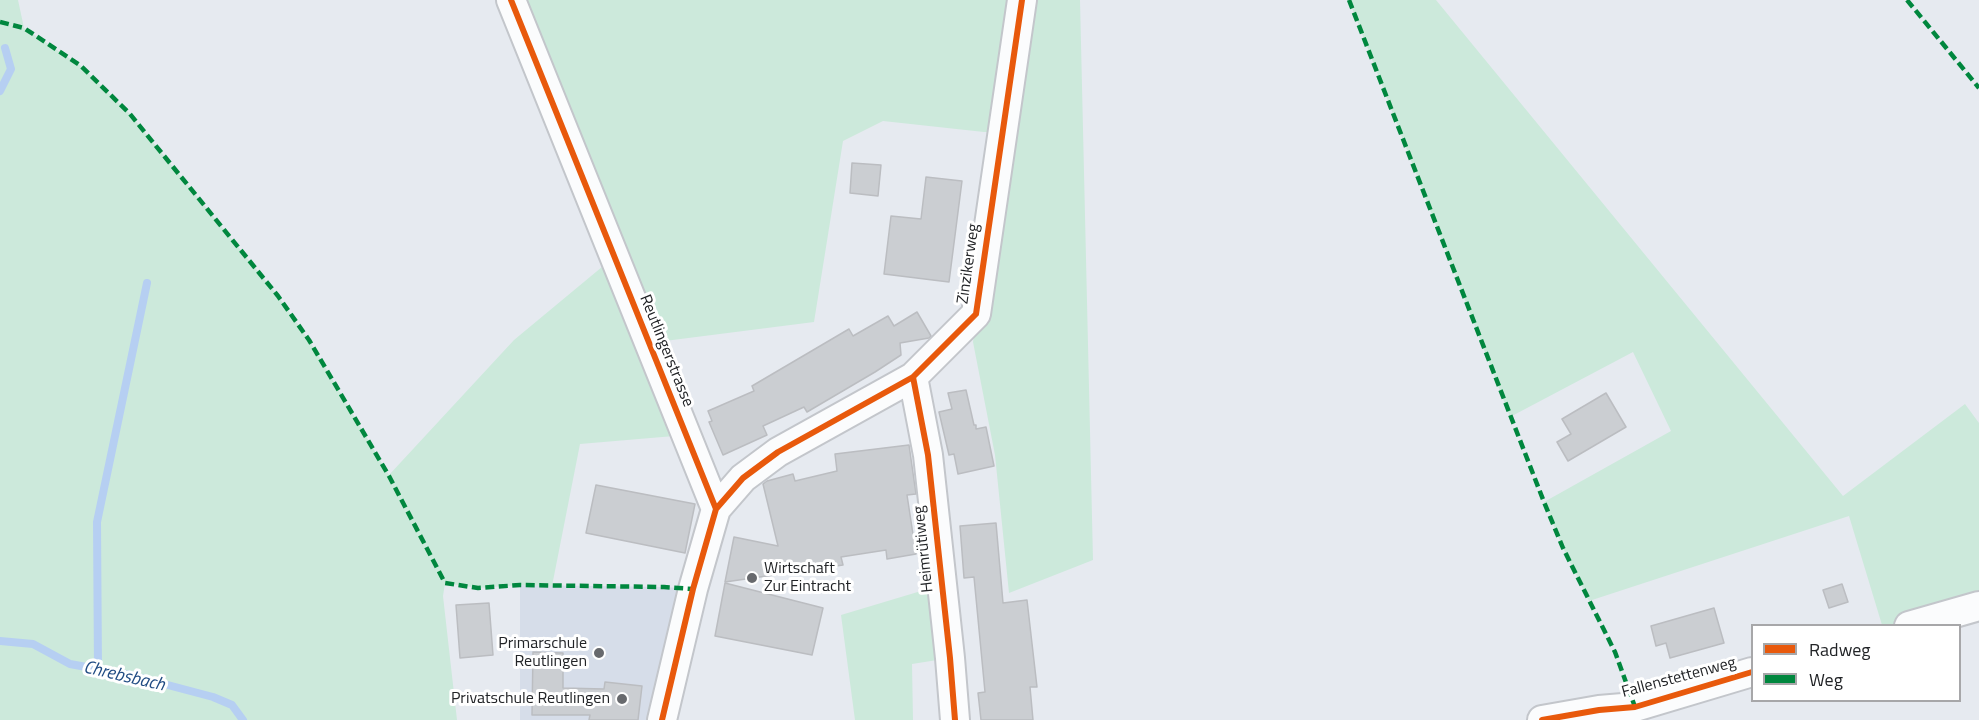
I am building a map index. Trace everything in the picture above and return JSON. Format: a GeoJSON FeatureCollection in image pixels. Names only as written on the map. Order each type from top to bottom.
{"type":"FeatureCollection","features":[{"type":"Feature","properties":{"kind":"street","name":"Reutlingerstrasse"},"geometry":{"type":"LineString","coordinates":[[511,0],[716,508]]}},
{"type":"Feature","properties":{"kind":"street","name":"Zinzikerweg"},"geometry":{"type":"LineString","coordinates":[[716,508],[744,478],[778,452],[913,377],[976,314],[1022,0]]}},
{"type":"Feature","properties":{"kind":"street","name":"Heimrütiweg"},"geometry":{"type":"LineString","coordinates":[[913,377],[928,455],[955,720]]}},
{"type":"Feature","properties":{"kind":"street"},"geometry":{"type":"LineString","coordinates":[[662,720],[693,590],[716,508]]}},
{"type":"Feature","properties":{"kind":"street"},"geometry":{"type":"LineString","coordinates":[[1916,624],[1979,606]]}},
{"type":"Feature","properties":{"kind":"street","name":"Fallenstettenweg"},"geometry":{"type":"LineString","coordinates":[[1542,720],[1599,710],[1641,713],[1751,672]]}},
{"type":"Feature","properties":{"kind":"shaded area","name":"Primarschule Reutlingen"},"geometry":{"type":"Polygon","coordinates":[[[520,585],[693,589],[662,720],[520,720],[520,585]]]}},
{"type":"Feature","properties":{"kind":"green space"},"geometry":{"type":"Polygon","coordinates":[[[0,0],[18,0],[24,28],[81,66],[130,114],[278,296],[309,340],[389,475],[514,340],[614,257],[511,0],[1080,0],[1093,560],[1009,593],[995,455],[973,342],[1002,132],[883,121],[843,141],[814,322],[649,343],[686,435],[580,444],[552,586],[520,585],[478,588],[445,583],[443,596],[457,720],[0,720],[0,0]]]}},
{"type":"Feature","properties":{"kind":"green space"},"geometry":{"type":"Polygon","coordinates":[[[1349,0],[1436,0],[1843,496],[1965,404],[1979,423],[1979,606],[1913,624],[1882,624],[1849,516],[1589,601],[1544,502],[1671,431],[1633,352],[1510,417],[1349,0]]]}},
{"type":"Feature","properties":{"kind":"green space"},"geometry":{"type":"Polygon","coordinates":[[[941,585],[950,658],[912,664],[913,720],[855,720],[841,615],[941,585]]]}},
{"type":"Feature","properties":{"kind":"building"},"geometry":{"type":"Polygon","coordinates":[[[852,163],[881,165],[878,196],[850,193],[852,163]]]}},
{"type":"Feature","properties":{"kind":"building"},"geometry":{"type":"Polygon","coordinates":[[[926,177],[962,181],[949,282],[884,274],[891,216],[921,219],[926,177]]]}},
{"type":"Feature","properties":{"kind":"building"},"geometry":{"type":"Polygon","coordinates":[[[917,312],[931,336],[929,338],[900,343],[901,355],[875,372],[807,412],[804,407],[763,426],[767,435],[723,455],[709,422],[712,421],[708,411],[754,391],[752,386],[849,329],[853,336],[888,316],[894,326],[917,312]]]}},
{"type":"Feature","properties":{"kind":"building"},"geometry":{"type":"Polygon","coordinates":[[[966,390],[976,429],[986,427],[994,466],[958,474],[954,454],[949,455],[939,412],[952,409],[948,393],[966,390]]]}},
{"type":"Feature","properties":{"kind":"building"},"geometry":{"type":"Polygon","coordinates":[[[1606,393],[1626,427],[1568,461],[1557,442],[1571,434],[1562,419],[1606,393]]]}},
{"type":"Feature","properties":{"kind":"building"},"geometry":{"type":"Polygon","coordinates":[[[909,445],[916,494],[907,495],[916,554],[887,559],[886,550],[841,557],[843,565],[725,582],[734,537],[778,546],[763,484],[767,481],[793,474],[795,481],[837,471],[835,454],[909,445]]]}},
{"type":"Feature","properties":{"kind":"building"},"geometry":{"type":"Polygon","coordinates":[[[596,485],[695,504],[685,553],[586,533],[596,485]]]}},
{"type":"Feature","properties":{"kind":"building"},"geometry":{"type":"Polygon","coordinates":[[[996,523],[1003,603],[1027,600],[1037,687],[1030,687],[1033,720],[981,720],[978,693],[985,692],[974,577],[964,578],[960,526],[996,523]]]}},
{"type":"Feature","properties":{"kind":"building"},"geometry":{"type":"Polygon","coordinates":[[[725,583],[823,608],[812,655],[715,636],[725,583]]]}},
{"type":"Feature","properties":{"kind":"building"},"geometry":{"type":"Polygon","coordinates":[[[1842,584],[1848,602],[1829,608],[1823,590],[1842,584]]]}},
{"type":"Feature","properties":{"kind":"building"},"geometry":{"type":"Polygon","coordinates":[[[489,603],[493,655],[460,658],[456,605],[489,603]]]}},
{"type":"Feature","properties":{"kind":"building"},"geometry":{"type":"Polygon","coordinates":[[[1714,608],[1724,643],[1670,658],[1666,643],[1656,646],[1651,626],[1714,608]]]}},
{"type":"Feature","properties":{"kind":"building"},"geometry":{"type":"Polygon","coordinates":[[[533,652],[563,653],[563,688],[604,689],[605,682],[642,686],[638,720],[589,720],[590,715],[532,715],[533,652]]]}},
{"type":"Feature","properties":{"kind":"waterway"},"geometry":{"type":"LineString","coordinates":[[0,91],[11,69],[5,48]]}},
{"type":"Feature","properties":{"kind":"waterway"},"geometry":{"type":"LineString","coordinates":[[98,670],[97,522],[147,283]]}},
{"type":"Feature","properties":{"kind":"waterway","name":"Chrebsbach"},"geometry":{"type":"LineString","coordinates":[[0,641],[33,644],[70,664],[130,675],[213,697],[232,705],[243,720]]}},
{"type":"Feature","properties":{"kind":"marked path"},"geometry":{"type":"LineString","coordinates":[[1349,0],[1544,502],[1563,548],[1615,652],[1635,707]]}},
{"type":"Feature","properties":{"kind":"marked path"},"geometry":{"type":"LineString","coordinates":[[1907,0],[1979,88]]}},
{"type":"Feature","properties":{"kind":"marked path"},"geometry":{"type":"LineString","coordinates":[[0,22],[24,28],[81,66],[130,114],[278,296],[309,340],[389,476],[445,583],[478,588],[520,585],[693,589]]}},
{"type":"Feature","properties":{"kind":"cycle path"},"geometry":{"type":"LineString","coordinates":[[511,0],[716,509],[693,589],[662,720]]}},
{"type":"Feature","properties":{"kind":"cycle path"},"geometry":{"type":"LineString","coordinates":[[716,509],[743,478],[778,452],[913,377],[976,314],[1022,0]]}},
{"type":"Feature","properties":{"kind":"cycle path"},"geometry":{"type":"LineString","coordinates":[[913,377],[928,455],[955,720]]}},
{"type":"Feature","properties":{"kind":"cycle path"},"geometry":{"type":"LineString","coordinates":[[1542,720],[1599,710],[1635,707],[1751,672]]}},
{"type":"Feature","properties":{"kind":"place","name":"Wirtschaft Zur Eintracht"},"geometry":{"type":"Point","coordinates":[752,578]}},
{"type":"Feature","properties":{"kind":"place","name":"Primarschule Reutlingen"},"geometry":{"type":"Point","coordinates":[599,653]}},
{"type":"Feature","properties":{"kind":"place","name":"Privatschule Reutlingen"},"geometry":{"type":"Point","coordinates":[622,699]}}]}
